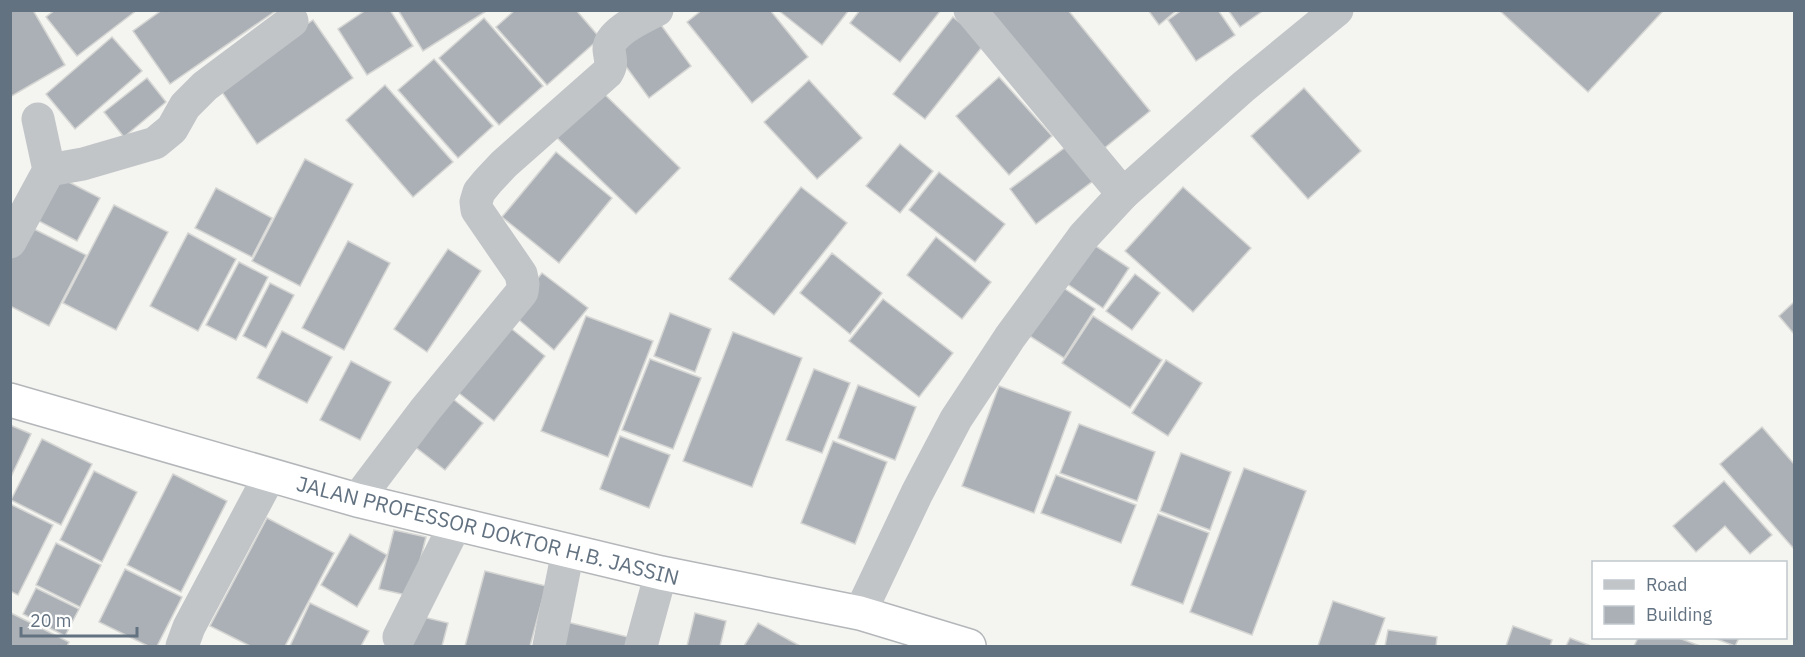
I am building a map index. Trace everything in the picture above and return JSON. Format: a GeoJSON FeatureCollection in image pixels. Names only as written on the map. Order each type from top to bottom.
{"type":"FeatureCollection","features":[{"type":"Feature","properties":{"kind":"highway","name":"JALAN PROFESSOR DOKTOR H.B. JASSIN"},"geometry":{"type":"LineString","coordinates":[[10,400],[357,500],[661,573],[860,613],[969,646]]}},
{"type":"Feature","properties":{"kind":"street"},"geometry":{"type":"LineString","coordinates":[[357,500],[425,410],[522,292],[521,274],[477,210],[476,202],[479,192],[504,164],[607,73],[611,64],[609,49],[614,37],[657,10]]}},
{"type":"Feature","properties":{"kind":"street"},"geometry":{"type":"LineString","coordinates":[[970,10],[1123,194]]}},
{"type":"Feature","properties":{"kind":"street"},"geometry":{"type":"LineString","coordinates":[[860,613],[917,493],[956,419],[1010,337],[1103,213],[1243,87],[1337,10]]}},
{"type":"Feature","properties":{"kind":"street"},"geometry":{"type":"LineString","coordinates":[[49,170],[83,164],[155,142],[172,129],[185,106],[205,86],[292,21]]}},
{"type":"Feature","properties":{"kind":"street"},"geometry":{"type":"LineString","coordinates":[[10,242],[49,170],[38,119]]}},
{"type":"Feature","properties":{"kind":"street"},"geometry":{"type":"LineString","coordinates":[[182,646],[189,627],[270,475]]}},
{"type":"Feature","properties":{"kind":"street"},"geometry":{"type":"LineString","coordinates":[[399,637],[455,525]]}},
{"type":"Feature","properties":{"kind":"street"},"geometry":{"type":"LineString","coordinates":[[549,646],[568,551]]}},
{"type":"Feature","properties":{"kind":"street"},"geometry":{"type":"LineString","coordinates":[[641,646],[661,573]]}},
{"type":"Feature","properties":{"kind":"building"},"geometry":{"type":"Polygon","coordinates":[[[10,10],[33,10],[65,65],[10,97],[10,10]]]}},
{"type":"Feature","properties":{"kind":"building"},"geometry":{"type":"Polygon","coordinates":[[[55,10],[137,10],[77,56],[46,17],[55,10]]]}},
{"type":"Feature","properties":{"kind":"building"},"geometry":{"type":"Polygon","coordinates":[[[162,10],[277,10],[170,84],[133,31],[162,10]]]}},
{"type":"Feature","properties":{"kind":"building"},"geometry":{"type":"Polygon","coordinates":[[[366,10],[390,10],[413,46],[367,75],[338,29],[366,10]]]}},
{"type":"Feature","properties":{"kind":"building"},"geometry":{"type":"Polygon","coordinates":[[[398,10],[488,10],[423,51],[398,10]]]}},
{"type":"Feature","properties":{"kind":"building"},"geometry":{"type":"Polygon","coordinates":[[[515,10],[576,10],[600,38],[547,85],[496,27],[515,10]]]}},
{"type":"Feature","properties":{"kind":"building"},"geometry":{"type":"Polygon","coordinates":[[[702,10],[770,10],[808,57],[752,103],[687,22],[702,10]]]}},
{"type":"Feature","properties":{"kind":"building"},"geometry":{"type":"Polygon","coordinates":[[[778,10],[849,10],[822,45],[778,10]]]}},
{"type":"Feature","properties":{"kind":"building"},"geometry":{"type":"Polygon","coordinates":[[[860,10],[941,10],[900,62],[850,23],[860,10]]]}},
{"type":"Feature","properties":{"kind":"building"},"geometry":{"type":"Polygon","coordinates":[[[988,10],[1068,10],[1150,111],[1102,150],[988,10]]]}},
{"type":"Feature","properties":{"kind":"building"},"geometry":{"type":"Polygon","coordinates":[[[1148,10],[1177,10],[1159,25],[1148,10]]]}},
{"type":"Feature","properties":{"kind":"building"},"geometry":{"type":"Polygon","coordinates":[[[1182,10],[1218,10],[1235,35],[1196,61],[1168,20],[1182,10]]]}},
{"type":"Feature","properties":{"kind":"building"},"geometry":{"type":"Polygon","coordinates":[[[1228,10],[1264,10],[1240,27],[1228,10]]]}},
{"type":"Feature","properties":{"kind":"building"},"geometry":{"type":"Polygon","coordinates":[[[1499,10],[1663,10],[1663,11],[1588,92],[1499,10]]]}},
{"type":"Feature","properties":{"kind":"building"},"geometry":{"type":"Polygon","coordinates":[[[653,14],[691,66],[649,98],[611,46],[653,14]]]}},
{"type":"Feature","properties":{"kind":"building"},"geometry":{"type":"Polygon","coordinates":[[[953,17],[985,43],[925,119],[893,94],[953,17]]]}},
{"type":"Feature","properties":{"kind":"building"},"geometry":{"type":"Polygon","coordinates":[[[484,18],[543,86],[499,125],[439,58],[484,18]]]}},
{"type":"Feature","properties":{"kind":"building"},"geometry":{"type":"Polygon","coordinates":[[[313,20],[353,78],[257,144],[218,86],[313,20]]]}},
{"type":"Feature","properties":{"kind":"building"},"geometry":{"type":"Polygon","coordinates":[[[112,37],[142,71],[75,129],[46,94],[112,37]]]}},
{"type":"Feature","properties":{"kind":"building"},"geometry":{"type":"Polygon","coordinates":[[[434,59],[493,126],[458,158],[398,90],[434,59]]]}},
{"type":"Feature","properties":{"kind":"building"},"geometry":{"type":"Polygon","coordinates":[[[999,77],[1052,136],[1009,175],[956,116],[999,77]]]}},
{"type":"Feature","properties":{"kind":"building"},"geometry":{"type":"Polygon","coordinates":[[[147,78],[166,102],[124,137],[104,112],[147,78]]]}},
{"type":"Feature","properties":{"kind":"building"},"geometry":{"type":"Polygon","coordinates":[[[809,80],[862,138],[817,179],[764,122],[809,80]]]}},
{"type":"Feature","properties":{"kind":"building"},"geometry":{"type":"Polygon","coordinates":[[[385,85],[453,162],[413,197],[346,120],[385,85]]]}},
{"type":"Feature","properties":{"kind":"building"},"geometry":{"type":"Polygon","coordinates":[[[595,85],[680,168],[636,214],[550,131],[595,85]]]}},
{"type":"Feature","properties":{"kind":"building"},"geometry":{"type":"Polygon","coordinates":[[[1304,88],[1361,151],[1308,199],[1251,136],[1304,88]]]}},
{"type":"Feature","properties":{"kind":"building"},"geometry":{"type":"Polygon","coordinates":[[[900,144],[933,171],[900,213],[866,186],[900,144]]]}},
{"type":"Feature","properties":{"kind":"building"},"geometry":{"type":"Polygon","coordinates":[[[1067,146],[1093,181],[1036,224],[1010,189],[1067,146]]]}},
{"type":"Feature","properties":{"kind":"building"},"geometry":{"type":"Polygon","coordinates":[[[556,152],[612,198],[559,263],[502,217],[556,152]]]}},
{"type":"Feature","properties":{"kind":"building"},"geometry":{"type":"Polygon","coordinates":[[[305,159],[353,184],[300,286],[252,261],[305,159]]]}},
{"type":"Feature","properties":{"kind":"building"},"geometry":{"type":"Polygon","coordinates":[[[939,172],[1005,224],[975,262],[909,210],[939,172]]]}},
{"type":"Feature","properties":{"kind":"building"},"geometry":{"type":"Polygon","coordinates":[[[57,176],[100,198],[77,241],[35,219],[57,176]]]}},
{"type":"Feature","properties":{"kind":"building"},"geometry":{"type":"Polygon","coordinates":[[[801,187],[847,223],[774,315],[729,279],[801,187]]]}},
{"type":"Feature","properties":{"kind":"building"},"geometry":{"type":"Polygon","coordinates":[[[1183,187],[1251,248],[1193,312],[1125,251],[1183,187]]]}},
{"type":"Feature","properties":{"kind":"building"},"geometry":{"type":"Polygon","coordinates":[[[216,188],[272,218],[252,257],[195,228],[216,188]]]}},
{"type":"Feature","properties":{"kind":"building"},"geometry":{"type":"Polygon","coordinates":[[[114,205],[168,232],[116,330],[63,303],[114,205]]]}},
{"type":"Feature","properties":{"kind":"building"},"geometry":{"type":"Polygon","coordinates":[[[26,225],[86,255],[49,326],[10,306],[10,254],[26,225]]]}},
{"type":"Feature","properties":{"kind":"building"},"geometry":{"type":"Polygon","coordinates":[[[188,233],[236,259],[198,331],[150,306],[188,233]]]}},
{"type":"Feature","properties":{"kind":"building"},"geometry":{"type":"Polygon","coordinates":[[[936,237],[991,282],[962,319],[907,275],[936,237]]]}},
{"type":"Feature","properties":{"kind":"building"},"geometry":{"type":"Polygon","coordinates":[[[1085,239],[1129,268],[1103,308],[1060,279],[1085,239]]]}},
{"type":"Feature","properties":{"kind":"building"},"geometry":{"type":"Polygon","coordinates":[[[348,241],[390,263],[344,350],[302,328],[348,241]]]}},
{"type":"Feature","properties":{"kind":"building"},"geometry":{"type":"Polygon","coordinates":[[[448,249],[481,271],[427,352],[394,329],[448,249]]]}},
{"type":"Feature","properties":{"kind":"building"},"geometry":{"type":"Polygon","coordinates":[[[832,253],[882,293],[850,334],[800,293],[832,253]]]}},
{"type":"Feature","properties":{"kind":"building"},"geometry":{"type":"Polygon","coordinates":[[[239,262],[268,277],[236,340],[206,325],[239,262]]]}},
{"type":"Feature","properties":{"kind":"building"},"geometry":{"type":"Polygon","coordinates":[[[542,273],[588,308],[554,350],[511,313],[542,273]]]}},
{"type":"Feature","properties":{"kind":"building"},"geometry":{"type":"Polygon","coordinates":[[[1135,274],[1160,293],[1132,330],[1106,311],[1135,274]]]}},
{"type":"Feature","properties":{"kind":"building"},"geometry":{"type":"Polygon","coordinates":[[[270,283],[294,295],[266,348],[243,336],[270,283]]]}},
{"type":"Feature","properties":{"kind":"building"},"geometry":{"type":"Polygon","coordinates":[[[1059,285],[1095,309],[1064,358],[1028,335],[1059,285]]]}},
{"type":"Feature","properties":{"kind":"building"},"geometry":{"type":"Polygon","coordinates":[[[883,299],[953,353],[919,397],[849,341],[883,299]]]}},
{"type":"Feature","properties":{"kind":"building"},"geometry":{"type":"Polygon","coordinates":[[[1794,302],[1794,334],[1779,316],[1794,302]]]}},
{"type":"Feature","properties":{"kind":"building"},"geometry":{"type":"Polygon","coordinates":[[[670,313],[711,329],[695,372],[654,356],[670,313]]]}},
{"type":"Feature","properties":{"kind":"building"},"geometry":{"type":"Polygon","coordinates":[[[586,316],[653,341],[608,457],[541,431],[586,316]]]}},
{"type":"Feature","properties":{"kind":"building"},"geometry":{"type":"Polygon","coordinates":[[[1093,316],[1162,360],[1130,408],[1062,363],[1093,316]]]}},
{"type":"Feature","properties":{"kind":"building"},"geometry":{"type":"Polygon","coordinates":[[[502,321],[545,356],[494,421],[450,386],[502,321]]]}},
{"type":"Feature","properties":{"kind":"building"},"geometry":{"type":"Polygon","coordinates":[[[282,331],[332,357],[307,403],[257,378],[282,331]]]}},
{"type":"Feature","properties":{"kind":"building"},"geometry":{"type":"Polygon","coordinates":[[[733,332],[802,358],[752,487],[683,461],[733,332]]]}},
{"type":"Feature","properties":{"kind":"building"},"geometry":{"type":"Polygon","coordinates":[[[650,359],[701,378],[673,449],[622,430],[650,359]]]}},
{"type":"Feature","properties":{"kind":"building"},"geometry":{"type":"Polygon","coordinates":[[[1166,360],[1202,383],[1168,436],[1132,413],[1166,360]]]}},
{"type":"Feature","properties":{"kind":"building"},"geometry":{"type":"Polygon","coordinates":[[[351,361],[391,382],[360,440],[320,420],[351,361]]]}},
{"type":"Feature","properties":{"kind":"building"},"geometry":{"type":"Polygon","coordinates":[[[814,369],[850,383],[822,453],[786,440],[814,369]]]}},
{"type":"Feature","properties":{"kind":"building"},"geometry":{"type":"Polygon","coordinates":[[[858,385],[916,407],[895,460],[838,438],[858,385]]]}},
{"type":"Feature","properties":{"kind":"building"},"geometry":{"type":"Polygon","coordinates":[[[999,386],[1071,412],[1034,513],[962,486],[999,386]]]}},
{"type":"Feature","properties":{"kind":"building"},"geometry":{"type":"Polygon","coordinates":[[[443,391],[483,423],[445,470],[405,439],[443,391]]]}},
{"type":"Feature","properties":{"kind":"building"},"geometry":{"type":"Polygon","coordinates":[[[1079,424],[1155,452],[1137,501],[1060,473],[1079,424]]]}},
{"type":"Feature","properties":{"kind":"building"},"geometry":{"type":"Polygon","coordinates":[[[10,425],[31,434],[10,479],[10,425]]]}},
{"type":"Feature","properties":{"kind":"building"},"geometry":{"type":"Polygon","coordinates":[[[1762,427],[1794,464],[1794,549],[1720,464],[1762,427]]]}},
{"type":"Feature","properties":{"kind":"building"},"geometry":{"type":"Polygon","coordinates":[[[620,436],[670,455],[649,508],[600,489],[620,436]]]}},
{"type":"Feature","properties":{"kind":"building"},"geometry":{"type":"Polygon","coordinates":[[[42,439],[92,464],[61,525],[11,500],[42,439]]]}},
{"type":"Feature","properties":{"kind":"building"},"geometry":{"type":"Polygon","coordinates":[[[833,441],[887,462],[855,544],[801,523],[833,441]]]}},
{"type":"Feature","properties":{"kind":"building"},"geometry":{"type":"Polygon","coordinates":[[[1181,453],[1231,472],[1210,530],[1160,511],[1181,453]]]}},
{"type":"Feature","properties":{"kind":"building"},"geometry":{"type":"Polygon","coordinates":[[[1244,468],[1306,491],[1252,635],[1190,612],[1244,468]]]}},
{"type":"Feature","properties":{"kind":"building"},"geometry":{"type":"Polygon","coordinates":[[[94,471],[137,492],[102,562],[60,540],[94,471]]]}},
{"type":"Feature","properties":{"kind":"building"},"geometry":{"type":"Polygon","coordinates":[[[173,474],[227,501],[181,592],[127,565],[173,474]]]}},
{"type":"Feature","properties":{"kind":"building"},"geometry":{"type":"Polygon","coordinates":[[[1056,475],[1136,505],[1121,543],[1041,513],[1056,475]]]}},
{"type":"Feature","properties":{"kind":"building"},"geometry":{"type":"Polygon","coordinates":[[[1724,481],[1772,535],[1750,554],[1725,526],[1696,552],[1673,526],[1724,481]]]}},
{"type":"Feature","properties":{"kind":"building"},"geometry":{"type":"Polygon","coordinates":[[[10,504],[53,525],[18,595],[10,591],[10,504]]]}},
{"type":"Feature","properties":{"kind":"building"},"geometry":{"type":"Polygon","coordinates":[[[1158,514],[1209,533],[1183,604],[1131,585],[1158,514]]]}},
{"type":"Feature","properties":{"kind":"building"},"geometry":{"type":"Polygon","coordinates":[[[267,518],[334,553],[285,646],[250,646],[210,626],[267,518]]]}},
{"type":"Feature","properties":{"kind":"building"},"geometry":{"type":"Polygon","coordinates":[[[394,530],[426,537],[411,596],[379,589],[394,530]]]}},
{"type":"Feature","properties":{"kind":"building"},"geometry":{"type":"Polygon","coordinates":[[[350,534],[387,555],[357,607],[321,585],[350,534]]]}},
{"type":"Feature","properties":{"kind":"building"},"geometry":{"type":"Polygon","coordinates":[[[56,543],[101,565],[80,607],[36,585],[56,543]]]}},
{"type":"Feature","properties":{"kind":"building"},"geometry":{"type":"Polygon","coordinates":[[[125,569],[182,597],[157,646],[148,646],[99,622],[125,569]]]}},
{"type":"Feature","properties":{"kind":"building"},"geometry":{"type":"Polygon","coordinates":[[[485,571],[546,586],[530,646],[465,646],[485,571]]]}},
{"type":"Feature","properties":{"kind":"building"},"geometry":{"type":"Polygon","coordinates":[[[36,588],[79,609],[65,636],[23,614],[36,588]]]}},
{"type":"Feature","properties":{"kind":"building"},"geometry":{"type":"Polygon","coordinates":[[[1333,601],[1385,618],[1375,646],[1318,646],[1333,601]]]}},
{"type":"Feature","properties":{"kind":"building"},"geometry":{"type":"Polygon","coordinates":[[[310,603],[369,631],[361,646],[290,646],[310,603]]]}},
{"type":"Feature","properties":{"kind":"building"},"geometry":{"type":"Polygon","coordinates":[[[11,613],[69,642],[67,646],[10,646],[11,613]]]}},
{"type":"Feature","properties":{"kind":"building"},"geometry":{"type":"Polygon","coordinates":[[[695,613],[726,621],[720,646],[687,646],[695,613]]]}},
{"type":"Feature","properties":{"kind":"building"},"geometry":{"type":"Polygon","coordinates":[[[415,615],[448,623],[442,646],[407,646],[415,615]]]}},
{"type":"Feature","properties":{"kind":"building"},"geometry":{"type":"Polygon","coordinates":[[[567,622],[632,638],[630,646],[561,646],[567,622]]]}},
{"type":"Feature","properties":{"kind":"building"},"geometry":{"type":"Polygon","coordinates":[[[758,623],[800,646],[744,646],[758,623]]]}},
{"type":"Feature","properties":{"kind":"building"},"geometry":{"type":"Polygon","coordinates":[[[1513,626],[1552,640],[1550,646],[1506,646],[1513,626]]]}},
{"type":"Feature","properties":{"kind":"building"},"geometry":{"type":"Polygon","coordinates":[[[1388,630],[1437,637],[1436,646],[1385,646],[1388,630]]]}},
{"type":"Feature","properties":{"kind":"building"},"geometry":{"type":"Polygon","coordinates":[[[1570,638],[1591,646],[1566,646],[1570,638]]]}},
{"type":"Feature","properties":{"kind":"building"},"geometry":{"type":"Polygon","coordinates":[[[1638,639],[1682,639],[1700,646],[1634,646],[1638,639]]]}},
{"type":"Feature","properties":{"kind":"building"},"geometry":{"type":"Polygon","coordinates":[[[1717,639],[1738,639],[1735,646],[1717,639]]]}}]}
